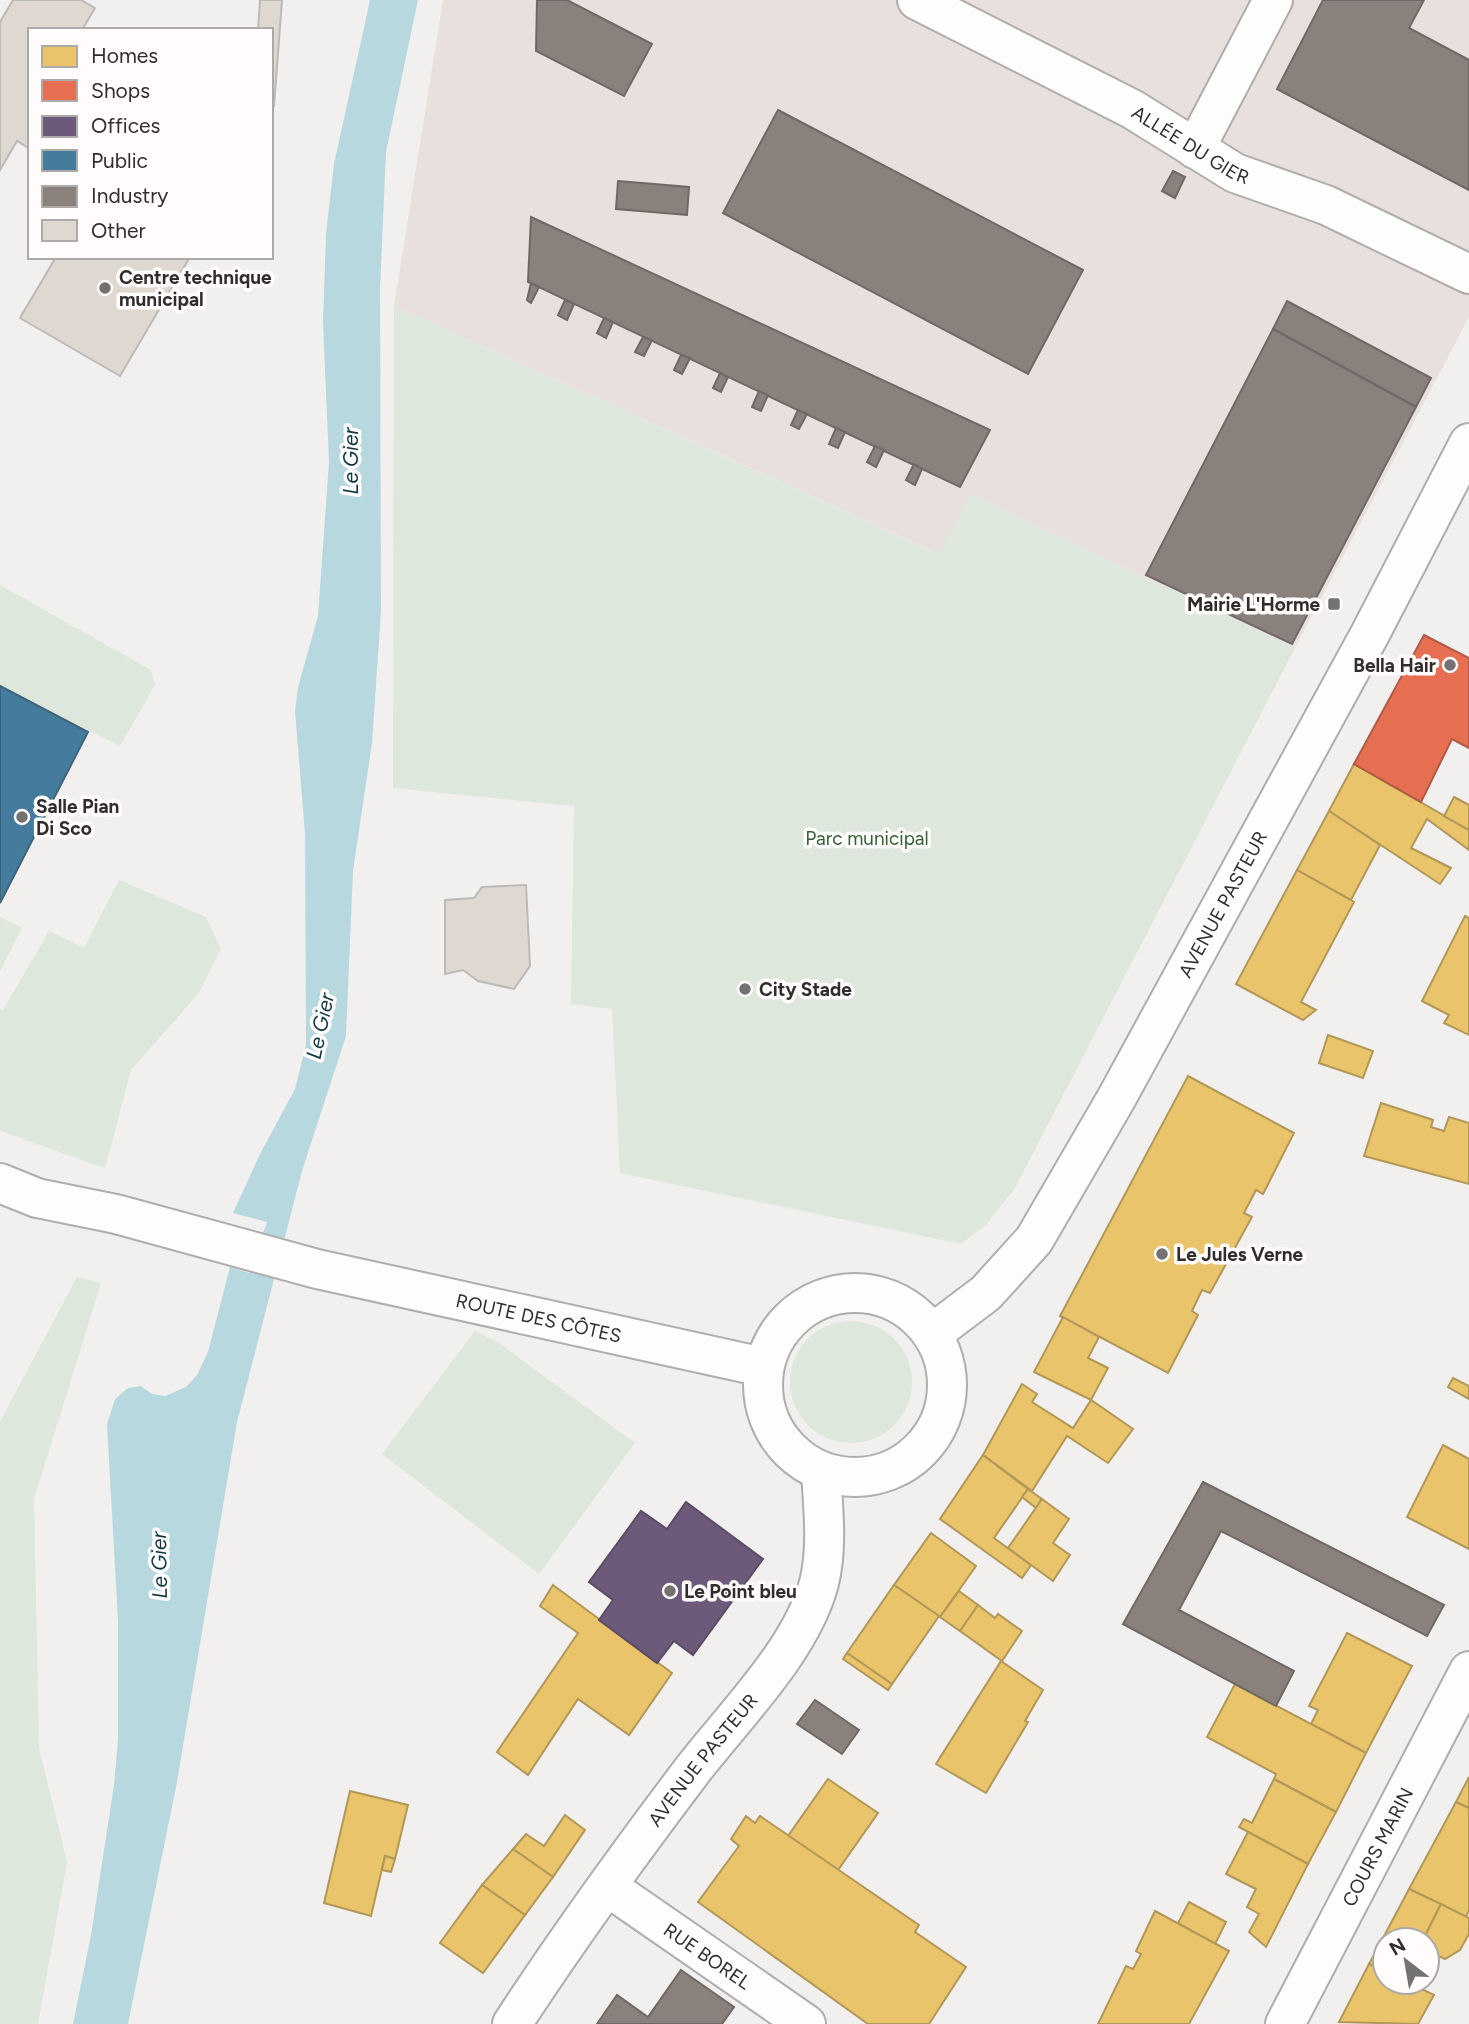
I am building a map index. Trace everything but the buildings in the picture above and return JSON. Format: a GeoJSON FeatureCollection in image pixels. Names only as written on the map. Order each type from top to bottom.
{"type":"FeatureCollection","features":[{"type":"Feature","properties":{"kind":"main road","name":"ALLÉE DU GIER"},"geometry":{"type":"LineString","coordinates":[[918,0],[1132,109],[1235,173],[1326,205],[1469,275]]}},
{"type":"Feature","properties":{"kind":"main road"},"geometry":{"type":"LineString","coordinates":[[1195,149],[1273,0]]}},
{"type":"Feature","properties":{"kind":"main road","name":"AVENUE PASTEUR"},"geometry":{"type":"LineString","coordinates":[[933,1334],[986,1293],[1034,1240],[1116,1099],[1310,744],[1469,443]]}},
{"type":"Feature","properties":{"kind":"main road","name":"ROUTE DES CÔTES"},"geometry":{"type":"LineString","coordinates":[[0,1183],[37,1198],[195,1235],[317,1269],[763,1367]]}},
{"type":"Feature","properties":{"kind":"main road"},"geometry":{"type":"LineString","coordinates":[[862,1292],[890,1299],[916,1314],[933,1334],[946,1364],[948,1393],[941,1420],[926,1445],[904,1464],[878,1475],[849,1478],[821,1472],[796,1457],[777,1436],[765,1410],[763,1367],[767,1350],[782,1328],[804,1307],[831,1295],[862,1292]]}},
{"type":"Feature","properties":{"kind":"main road","name":"AVENUE PASTEUR"},"geometry":{"type":"LineString","coordinates":[[512,2024],[692,1770],[774,1668],[797,1630],[818,1585],[824,1557],[821,1472]]}},
{"type":"Feature","properties":{"kind":"main road","name":"COURS MARIN"},"geometry":{"type":"LineString","coordinates":[[1285,2024],[1469,1671]]}},
{"type":"Feature","properties":{"kind":"main road","name":"RUE BOREL"},"geometry":{"type":"LineString","coordinates":[[608,1887],[806,2024]]}},
{"type":"Feature","properties":{"kind":"shaded area"},"geometry":{"type":"Polygon","coordinates":[[[443,0],[1469,0],[1469,317],[1295,648],[971,495],[939,554],[394,306],[443,0]]]}},
{"type":"Feature","properties":{"kind":"green space","name":"Parc municipal"},"geometry":{"type":"Polygon","coordinates":[[[394,306],[938,554],[971,495],[1295,648],[1015,1188],[986,1225],[961,1244],[620,1173],[612,1009],[571,1004],[574,806],[393,788],[394,306]]]}},
{"type":"Feature","properties":{"kind":"green space"},"geometry":{"type":"Polygon","coordinates":[[[0,585],[151,670],[155,685],[120,746],[0,686],[0,585]]]}},
{"type":"Feature","properties":{"kind":"green space"},"geometry":{"type":"Polygon","coordinates":[[[119,880],[206,917],[221,949],[198,994],[131,1070],[105,1168],[0,1131],[0,1009],[3,1010],[49,931],[84,948],[119,880]]]}},
{"type":"Feature","properties":{"kind":"green space"},"geometry":{"type":"Polygon","coordinates":[[[0,917],[22,928],[0,971],[0,917]]]}},
{"type":"Feature","properties":{"kind":"green space"},"geometry":{"type":"Polygon","coordinates":[[[77,1277],[101,1283],[34,1499],[39,1748],[67,1862],[38,2024],[0,2024],[0,1422],[77,1277]]]}},
{"type":"Feature","properties":{"kind":"green space"},"geometry":{"type":"Polygon","coordinates":[[[851,1321],[874,1326],[894,1339],[907,1359],[912,1382],[907,1405],[894,1425],[874,1438],[851,1443],[828,1438],[808,1425],[795,1405],[790,1382],[795,1359],[808,1339],[828,1326],[851,1321]]]}},
{"type":"Feature","properties":{"kind":"green space"},"geometry":{"type":"Polygon","coordinates":[[[475,1331],[496,1341],[635,1443],[539,1574],[382,1454],[475,1331]]]}},
{"type":"Feature","properties":{"kind":"water","name":"Le Gier"},"geometry":{"type":"Polygon","coordinates":[[[370,0],[418,0],[386,152],[380,290],[381,612],[372,743],[353,871],[346,1036],[302,1171],[237,1422],[177,1782],[128,2024],[73,2024],[91,1935],[114,1785],[118,1740],[118,1621],[107,1424],[115,1399],[128,1388],[141,1386],[152,1394],[165,1396],[186,1387],[197,1375],[208,1352],[230,1267],[249,1273],[267,1222],[233,1213],[260,1154],[295,1089],[306,1045],[305,834],[295,711],[298,687],[318,616],[329,462],[323,322],[326,234],[334,164],[370,0]]]}},
{"type":"Feature","properties":{"kind":"place","name":"Centre technique municipal"},"geometry":{"type":"Point","coordinates":[105,288]}},
{"type":"Feature","properties":{"kind":"place","name":"Mairie L'Horme"},"geometry":{"type":"Point","coordinates":[1334,604]}},
{"type":"Feature","properties":{"kind":"place","name":"Bella Hair"},"geometry":{"type":"Point","coordinates":[1450,665]}},
{"type":"Feature","properties":{"kind":"place","name":"Salle Pian Di Sco"},"geometry":{"type":"Point","coordinates":[22,817]}},
{"type":"Feature","properties":{"kind":"place","name":"City Stade"},"geometry":{"type":"Point","coordinates":[745,989]}},
{"type":"Feature","properties":{"kind":"place","name":"Le Jules Verne"},"geometry":{"type":"Point","coordinates":[1162,1254]}},
{"type":"Feature","properties":{"kind":"place","name":"Le Point bleu"},"geometry":{"type":"Point","coordinates":[670,1591]}}]}
